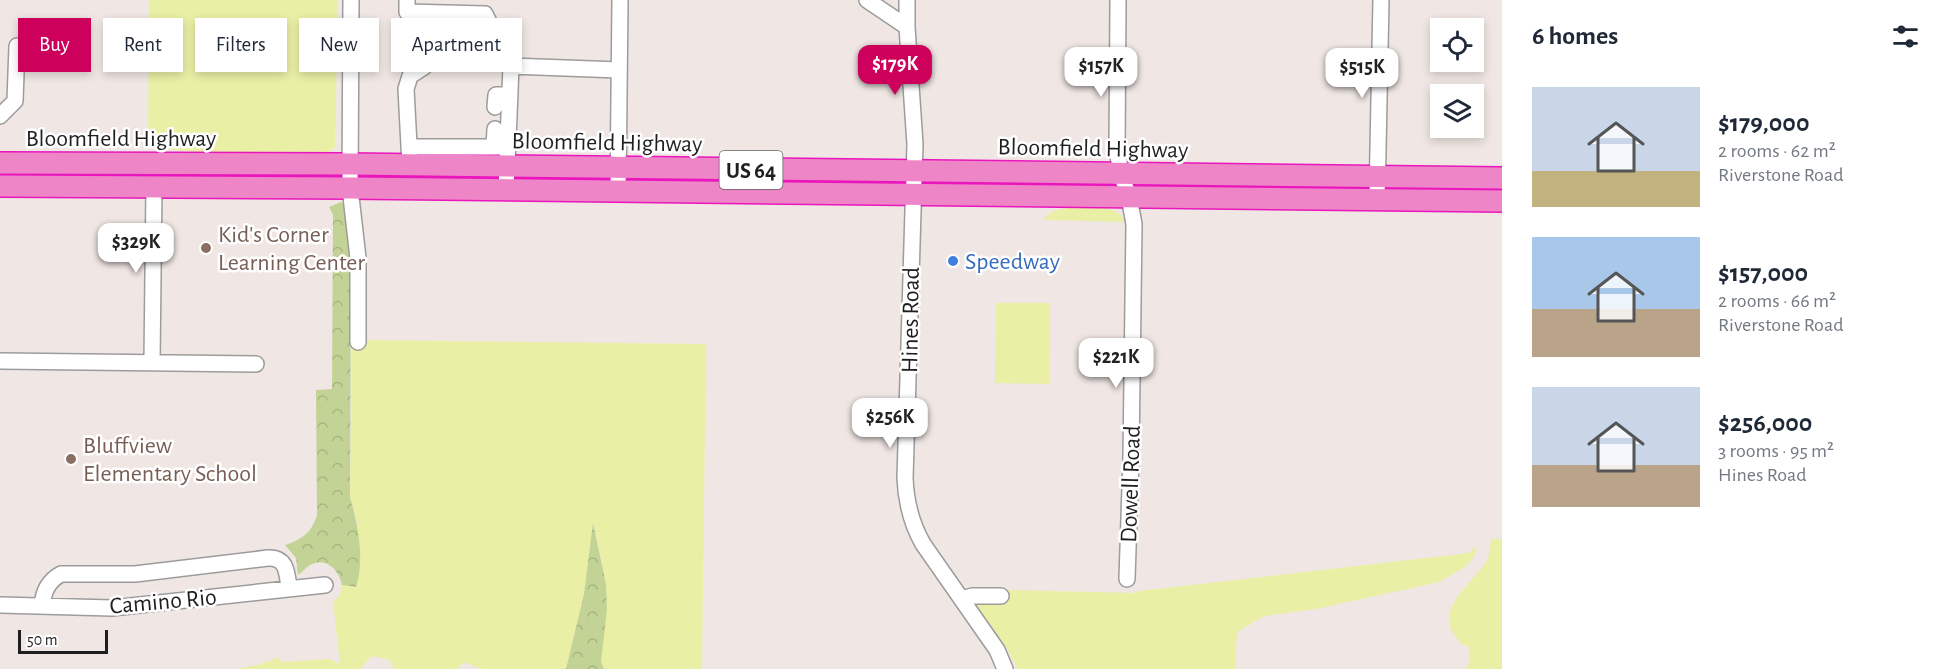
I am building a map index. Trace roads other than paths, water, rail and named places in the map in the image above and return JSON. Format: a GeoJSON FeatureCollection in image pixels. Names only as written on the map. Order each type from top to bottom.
{"type":"FeatureCollection","features":[{"type":"Feature","properties":{"kind":"highway","name":"Bloomfield Highway"},"geometry":{"type":"LineString","coordinates":[[0,163],[351,164],[409,156],[503,154],[619,168],[1502,178]]}},
{"type":"Feature","properties":{"kind":"highway","name":"Bloomfield Highway"},"geometry":{"type":"LineString","coordinates":[[0,186],[1502,201]]}},
{"type":"Feature","properties":{"kind":"street"},"geometry":{"type":"LineString","coordinates":[[351,0],[350,188],[358,258],[358,342]]}},
{"type":"Feature","properties":{"kind":"street"},"geometry":{"type":"LineString","coordinates":[[407,0],[407,12],[485,7]]}},
{"type":"Feature","properties":{"kind":"street"},"geometry":{"type":"LineString","coordinates":[[618,192],[620,0]]}},
{"type":"Feature","properties":{"kind":"street"},"geometry":{"type":"LineString","coordinates":[[867,0],[907,27]]}},
{"type":"Feature","properties":{"kind":"street","name":"Hines Road"},"geometry":{"type":"LineString","coordinates":[[907,0],[915,144],[906,492],[910,516],[916,532],[997,650],[1005,669]]}},
{"type":"Feature","properties":{"kind":"street","name":"Dowell Road"},"geometry":{"type":"LineString","coordinates":[[1118,0],[1117,149],[1134,224],[1127,579]]}},
{"type":"Feature","properties":{"kind":"street"},"geometry":{"type":"LineString","coordinates":[[1377,200],[1381,0]]}},
{"type":"Feature","properties":{"kind":"street"},"geometry":{"type":"LineString","coordinates":[[0,116],[15,101],[17,46]]}},
{"type":"Feature","properties":{"kind":"street"},"geometry":{"type":"LineString","coordinates":[[522,66],[620,70]]}},
{"type":"Feature","properties":{"kind":"street"},"geometry":{"type":"LineString","coordinates":[[409,156],[406,89],[410,76],[416,72]]}},
{"type":"Feature","properties":{"kind":"street"},"geometry":{"type":"LineString","coordinates":[[506,190],[503,154],[511,72]]}},
{"type":"Feature","properties":{"kind":"street"},"geometry":{"type":"LineString","coordinates":[[495,107],[496,94],[510,95]]}},
{"type":"Feature","properties":{"kind":"street"},"geometry":{"type":"LineString","coordinates":[[495,129],[503,154]]}},
{"type":"Feature","properties":{"kind":"street"},"geometry":{"type":"LineString","coordinates":[[152,362],[154,186]]}},
{"type":"Feature","properties":{"kind":"street"},"geometry":{"type":"LineString","coordinates":[[0,361],[256,364]]}},
{"type":"Feature","properties":{"kind":"street"},"geometry":{"type":"LineString","coordinates":[[42,606],[45,590],[61,574],[135,574],[274,558],[285,565],[290,588]]}},
{"type":"Feature","properties":{"kind":"street","name":"Camino Rio"},"geometry":{"type":"LineString","coordinates":[[0,605],[112,608],[325,585]]}},
{"type":"Feature","properties":{"kind":"street"},"geometry":{"type":"LineString","coordinates":[[962,599],[972,596],[1001,596]]}},
{"type":"Feature","properties":{"kind":"place","name":"Kid's Corner Learning Center"},"geometry":{"type":"Point","coordinates":[206,248]}},
{"type":"Feature","properties":{"kind":"place","name":"Speedway"},"geometry":{"type":"Point","coordinates":[953,261]}},
{"type":"Feature","properties":{"kind":"place","name":"Bluffview Elementary School"},"geometry":{"type":"Point","coordinates":[71,459]}}]}
